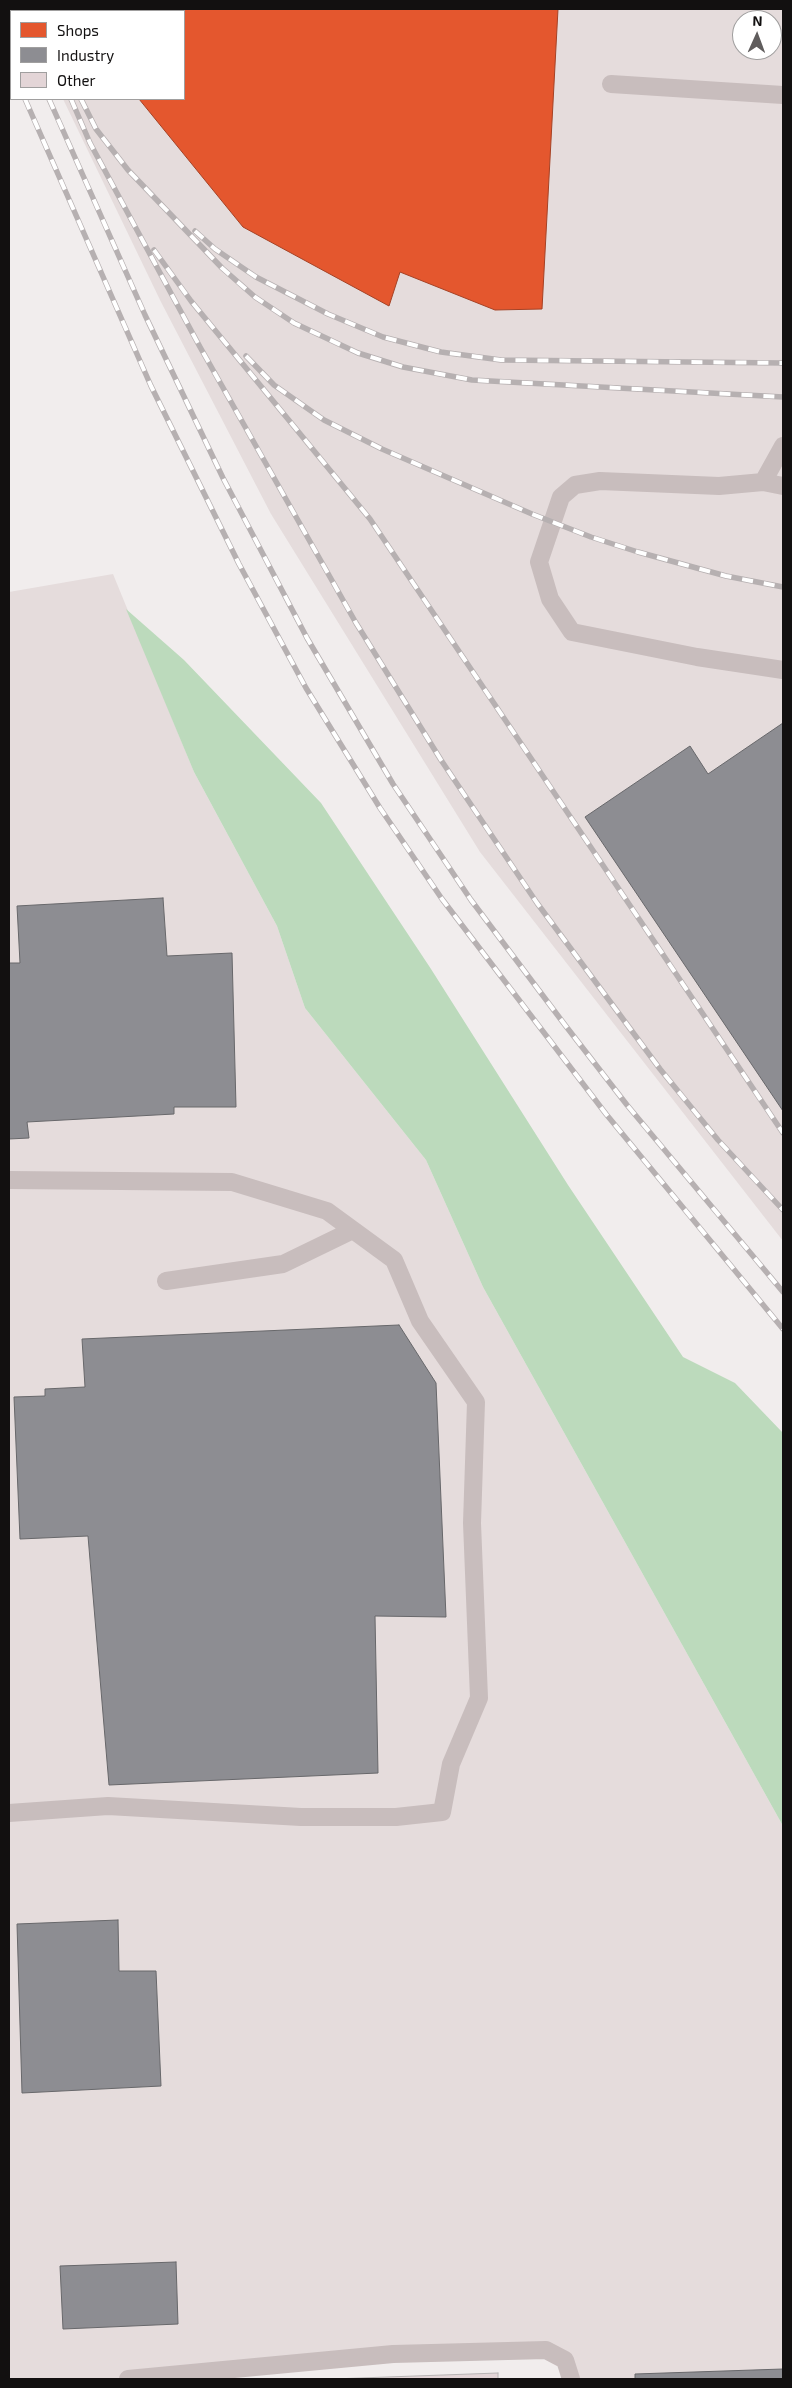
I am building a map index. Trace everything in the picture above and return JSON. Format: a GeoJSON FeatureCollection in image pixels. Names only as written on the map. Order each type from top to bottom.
{"type":"FeatureCollection","features":[{"type":"Feature","properties":{"kind":"lane"},"geometry":{"type":"LineString","coordinates":[[610,84],[783,95]]}},
{"type":"Feature","properties":{"kind":"lane"},"geometry":{"type":"LineString","coordinates":[[763,482],[783,446]]}},
{"type":"Feature","properties":{"kind":"lane"},"geometry":{"type":"LineString","coordinates":[[783,486],[763,482],[720,486],[600,481],[575,485],[561,497],[539,562],[550,599],[572,632],[697,657],[783,670]]}},
{"type":"Feature","properties":{"kind":"lane"},"geometry":{"type":"LineString","coordinates":[[9,1180],[232,1182],[327,1211],[394,1260],[420,1321],[476,1402],[472,1523],[479,1698],[451,1764],[442,1812],[396,1817],[301,1817],[108,1806],[9,1813]]}},
{"type":"Feature","properties":{"kind":"lane"},"geometry":{"type":"LineString","coordinates":[[166,1281],[283,1264],[352,1230]]}},
{"type":"Feature","properties":{"kind":"lane"},"geometry":{"type":"LineString","coordinates":[[128,2379],[393,2354],[546,2350],[565,2360],[571,2379]]}},
{"type":"Feature","properties":{"kind":"shaded area"},"geometry":{"type":"Polygon","coordinates":[[[19,9],[783,9],[783,1241],[480,852],[271,514],[161,302],[63,100],[185,100],[185,10],[19,9]]]}},
{"type":"Feature","properties":{"kind":"shaded area"},"geometry":{"type":"Polygon","coordinates":[[[113,574],[194,772],[277,926],[305,1008],[426,1160],[483,1287],[783,1826],[783,2379],[571,2379],[546,2350],[128,2379],[9,2379],[9,592],[113,574]]]}},
{"type":"Feature","properties":{"kind":"green space"},"geometry":{"type":"Polygon","coordinates":[[[126,609],[184,660],[321,803],[431,969],[568,1185],[683,1357],[735,1383],[783,1433],[783,1826],[483,1287],[426,1160],[305,1008],[277,926],[194,772],[126,609]]]}},
{"type":"Feature","properties":{"kind":"building: Shops"},"geometry":{"type":"Polygon","coordinates":[[[558,9],[542,309],[495,310],[400,272],[389,306],[243,227],[140,100],[185,100],[185,10],[98,10],[558,9]]]}},
{"type":"Feature","properties":{"kind":"building: Industry"},"geometry":{"type":"Polygon","coordinates":[[[783,723],[783,1111],[585,817],[690,746],[708,774],[783,723]]]}},
{"type":"Feature","properties":{"kind":"building: Industry"},"geometry":{"type":"Polygon","coordinates":[[[163,898],[167,956],[232,953],[236,1107],[174,1107],[174,1114],[27,1122],[29,1138],[9,1139],[9,963],[20,963],[17,906],[163,898]]]}},
{"type":"Feature","properties":{"kind":"building: Industry"},"geometry":{"type":"Polygon","coordinates":[[[399,1325],[436,1383],[446,1617],[375,1616],[378,1773],[109,1785],[88,1536],[20,1539],[14,1397],[45,1396],[45,1389],[85,1387],[82,1339],[399,1325]]]}},
{"type":"Feature","properties":{"kind":"building: Industry"},"geometry":{"type":"Polygon","coordinates":[[[118,1920],[119,1971],[156,1971],[161,2086],[22,2093],[17,1924],[118,1920]]]}},
{"type":"Feature","properties":{"kind":"building: Industry"},"geometry":{"type":"Polygon","coordinates":[[[176,2262],[178,2324],[63,2329],[60,2266],[176,2262]]]}},
{"type":"Feature","properties":{"kind":"building: Industry"},"geometry":{"type":"Polygon","coordinates":[[[783,2369],[783,2379],[635,2379],[635,2374],[783,2369]]]}},
{"type":"Feature","properties":{"kind":"building: Other"},"geometry":{"type":"Polygon","coordinates":[[[498,2373],[498,2379],[332,2379],[498,2373]]]}},
{"type":"Feature","properties":{"kind":"railway"},"geometry":{"type":"LineString","coordinates":[[25,100],[151,386],[239,564],[306,688],[380,808],[442,899],[606,1114],[783,1329]]}},
{"type":"Feature","properties":{"kind":"railway"},"geometry":{"type":"LineString","coordinates":[[49,100],[145,315],[223,478],[307,638],[393,784],[471,900],[565,1025],[627,1105],[783,1292]]}},
{"type":"Feature","properties":{"kind":"railway"},"geometry":{"type":"LineString","coordinates":[[71,100],[90,143],[200,347],[356,623],[441,760],[537,903],[660,1069],[718,1140],[783,1210]]}},
{"type":"Feature","properties":{"kind":"railway"},"geometry":{"type":"LineString","coordinates":[[82,100],[96,129],[128,170],[222,268],[255,297],[294,323],[358,353],[403,367],[472,380],[783,397]]}},
{"type":"Feature","properties":{"kind":"railway"},"geometry":{"type":"LineString","coordinates":[[195,231],[215,249],[256,277],[328,314],[383,337],[441,352],[501,360],[783,363]]}},
{"type":"Feature","properties":{"kind":"railway"},"geometry":{"type":"LineString","coordinates":[[154,250],[191,301],[370,519],[783,1133]]}},
{"type":"Feature","properties":{"kind":"railway"},"geometry":{"type":"LineString","coordinates":[[246,356],[274,385],[324,420],[382,449],[532,514],[591,537],[638,552],[726,576],[783,587]]}}]}
